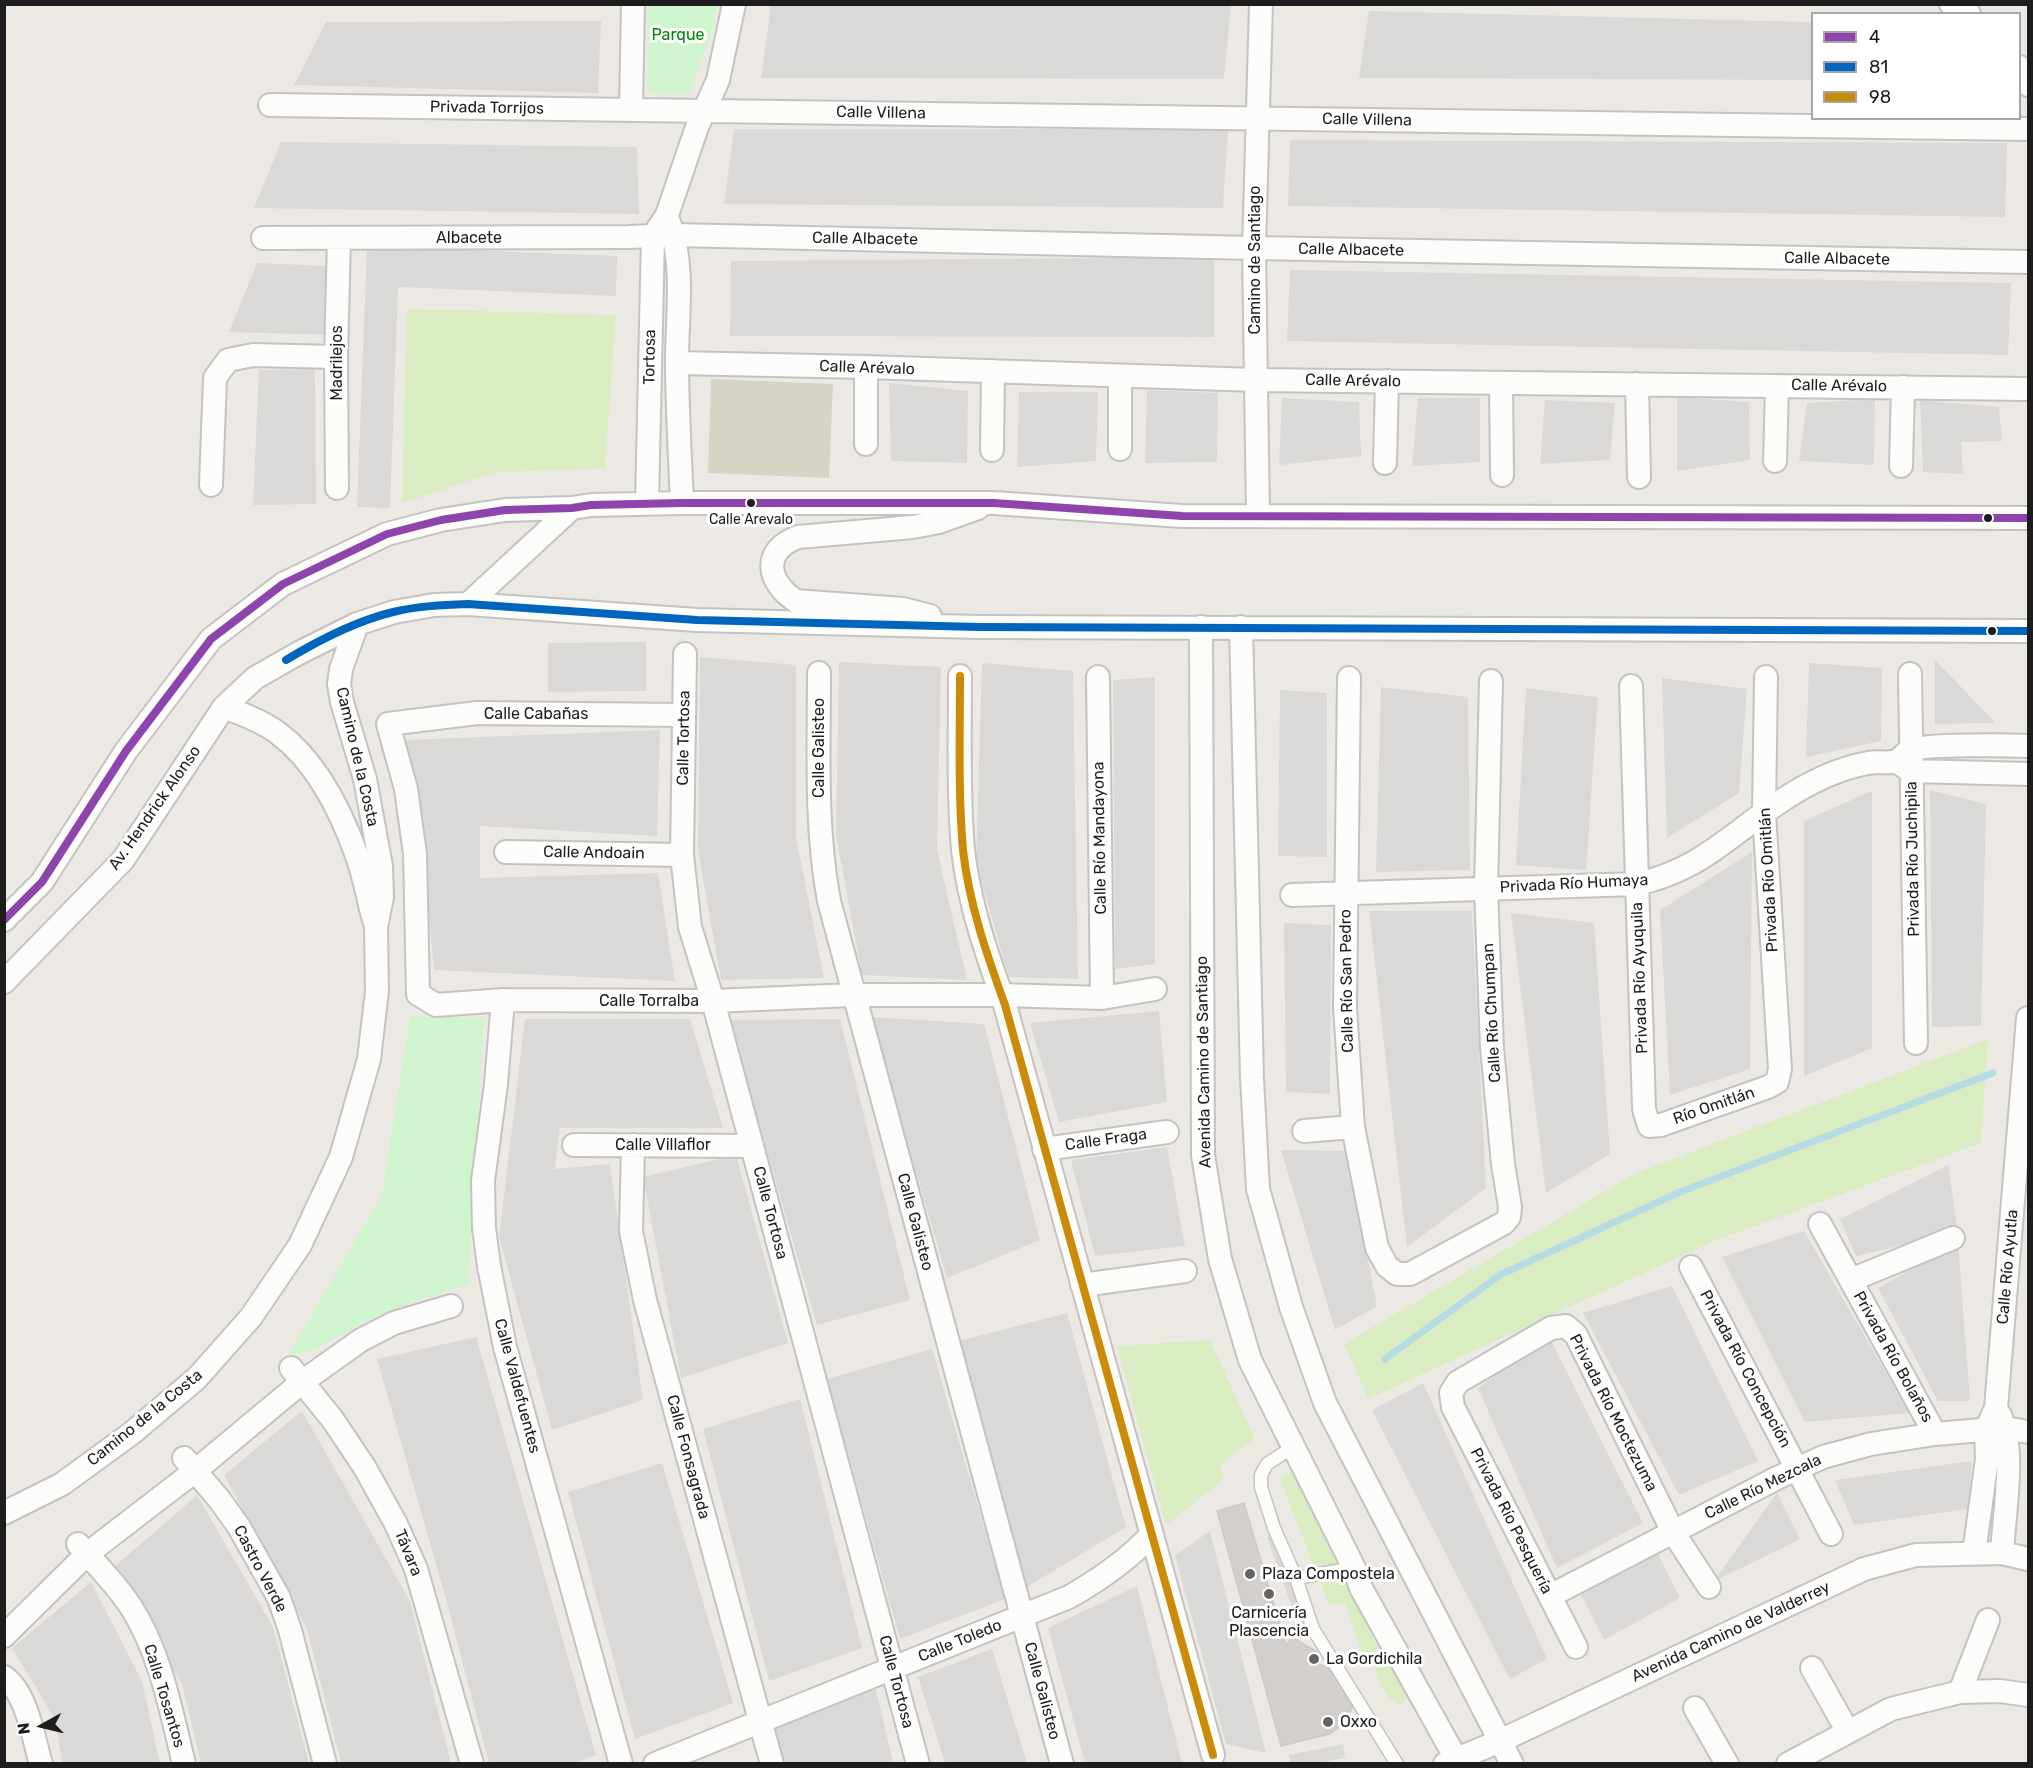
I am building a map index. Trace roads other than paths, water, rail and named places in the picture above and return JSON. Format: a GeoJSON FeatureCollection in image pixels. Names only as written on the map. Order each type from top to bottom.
{"type":"FeatureCollection","features":[{"type":"Feature","properties":{"kind":"street"},"geometry":{"type":"LineString","coordinates":[[631,109],[633,4]]}},
{"type":"Feature","properties":{"kind":"street","name":"Tortosa"},"geometry":{"type":"LineString","coordinates":[[647,503],[665,229],[705,110],[718,80],[734,4]]}},
{"type":"Feature","properties":{"kind":"street","name":"Camino de Santiago"},"geometry":{"type":"LineString","coordinates":[[1258,516],[1254,248],[1261,4]]}},
{"type":"Feature","properties":{"kind":"street"},"geometry":{"type":"LineString","coordinates":[[1951,4],[1965,12]]}},
{"type":"Feature","properties":{"kind":"street"},"geometry":{"type":"LineString","coordinates":[[2021,71],[2028,85]]}},
{"type":"Feature","properties":{"kind":"street","name":"Privada Torrijos"},"geometry":{"type":"LineString","coordinates":[[270,105],[705,110]]}},
{"type":"Feature","properties":{"kind":"street","name":"Calle Villena"},"geometry":{"type":"LineString","coordinates":[[705,110],[2028,129]]}},
{"type":"Feature","properties":{"kind":"street","name":"Tortosa"},"geometry":{"type":"LineString","coordinates":[[665,229],[678,264],[677,363],[682,503]]}},
{"type":"Feature","properties":{"kind":"street","name":"Albacete"},"geometry":{"type":"LineString","coordinates":[[263,238],[665,229]]}},
{"type":"Feature","properties":{"kind":"street","name":"Calle Albacete"},"geometry":{"type":"LineString","coordinates":[[665,229],[1254,248],[2028,262]]}},
{"type":"Feature","properties":{"kind":"street","name":"Madrilejos"},"geometry":{"type":"LineString","coordinates":[[337,488],[336,357],[339,238]]}},
{"type":"Feature","properties":{"kind":"street"},"geometry":{"type":"LineString","coordinates":[[211,485],[215,378],[228,360],[253,356],[336,357]]}},
{"type":"Feature","properties":{"kind":"street","name":"Calle Arévalo"},"geometry":{"type":"LineString","coordinates":[[677,363],[1255,380],[2028,388]]}},
{"type":"Feature","properties":{"kind":"street"},"geometry":{"type":"LineString","coordinates":[[866,367],[866,444]]}},
{"type":"Feature","properties":{"kind":"street"},"geometry":{"type":"LineString","coordinates":[[992,450],[993,371]]}},
{"type":"Feature","properties":{"kind":"street"},"geometry":{"type":"LineString","coordinates":[[1120,375],[1120,448]]}},
{"type":"Feature","properties":{"kind":"street"},"geometry":{"type":"LineString","coordinates":[[1385,463],[1387,381]]}},
{"type":"Feature","properties":{"kind":"street"},"geometry":{"type":"LineString","coordinates":[[1502,383],[1502,475]]}},
{"type":"Feature","properties":{"kind":"street"},"geometry":{"type":"LineString","coordinates":[[1637,384],[1638,477]]}},
{"type":"Feature","properties":{"kind":"street"},"geometry":{"type":"LineString","coordinates":[[1775,460],[1777,386]]}},
{"type":"Feature","properties":{"kind":"street"},"geometry":{"type":"LineString","coordinates":[[1900,466],[1903,387]]}},
{"type":"Feature","properties":{"kind":"street"},"geometry":{"type":"LineString","coordinates":[[4,920],[42,882],[126,751],[211,639],[283,584],[387,534],[441,520],[505,510],[647,503],[994,503],[1182,516],[2028,518]]}},
{"type":"Feature","properties":{"kind":"street"},"geometry":{"type":"LineString","coordinates":[[994,503],[939,522],[913,527],[798,537],[785,542],[776,553],[772,567],[776,583],[784,593],[796,601],[903,609],[979,627],[2028,631]]}},
{"type":"Feature","properties":{"kind":"street"},"geometry":{"type":"LineString","coordinates":[[468,604],[572,508]]}},
{"type":"Feature","properties":{"kind":"street","name":"Av. Hendrick Alonso"},"geometry":{"type":"LineString","coordinates":[[4,982],[123,860],[224,707],[255,678],[357,624],[394,612],[434,605],[468,604],[697,620],[979,627]]}},
{"type":"Feature","properties":{"kind":"street","name":"Camino de la Costa"},"geometry":{"type":"LineString","coordinates":[[4,1513],[62,1484],[132,1433],[197,1378],[251,1317],[300,1245],[341,1157],[369,1059],[377,991],[376,927],[382,897],[381,866],[365,779],[342,702],[339,684],[341,669],[357,624]]}},
{"type":"Feature","properties":{"kind":"street","name":"Avenida Camino de Santiago"},"geometry":{"type":"LineString","coordinates":[[1201,627],[1203,1155],[1220,1258],[1250,1360],[1362,1588],[1454,1762]]}},
{"type":"Feature","properties":{"kind":"street"},"geometry":{"type":"LineString","coordinates":[[1241,627],[1252,1078],[1258,1189],[1291,1307],[1325,1403],[1512,1764]]}},
{"type":"Feature","properties":{"kind":"street","name":"Calle Tortosa"},"geometry":{"type":"LineString","coordinates":[[685,654],[682,855],[690,927],[713,1001],[918,1764]]}},
{"type":"Feature","properties":{"kind":"street","name":"Calle Galisteo"},"geometry":{"type":"LineString","coordinates":[[819,673],[819,829],[823,870],[837,938],[1062,1764]]}},
{"type":"Feature","properties":{"kind":"street","name":"Privada Río Juchipila"},"geometry":{"type":"LineString","coordinates":[[1910,674],[1906,761],[1916,1043]]}},
{"type":"Feature","properties":{"kind":"street"},"geometry":{"type":"LineString","coordinates":[[960,676],[963,851],[970,891],[1213,1755]]}},
{"type":"Feature","properties":{"kind":"street","name":"Privada Río Omitlán"},"geometry":{"type":"LineString","coordinates":[[1766,676],[1764,813],[1780,1069],[1777,1082]]}},
{"type":"Feature","properties":{"kind":"street","name":"Calle Río Mandayona"},"geometry":{"type":"LineString","coordinates":[[1098,677],[1102,998]]}},
{"type":"Feature","properties":{"kind":"street","name":"Calle Río San Pedro"},"geometry":{"type":"LineString","coordinates":[[1350,678],[1345,1008],[1353,1127],[1377,1248],[1387,1266],[1397,1274]]}},
{"type":"Feature","properties":{"kind":"street","name":"Calle Río Chumpan"},"geometry":{"type":"LineString","coordinates":[[1397,1274],[1410,1274],[1504,1222],[1509,1217],[1510,1207],[1503,1164],[1492,1048],[1486,889],[1491,681]]}},
{"type":"Feature","properties":{"kind":"street","name":"Privada Río Ayuquila"},"geometry":{"type":"LineString","coordinates":[[1631,686],[1644,1109],[1649,1126]]}},
{"type":"Feature","properties":{"kind":"street","name":"Camino de la Costa"},"geometry":{"type":"LineString","coordinates":[[224,707],[244,714],[278,734],[302,757],[324,785],[358,857],[376,927]]}},
{"type":"Feature","properties":{"kind":"street","name":"Calle Cabañas"},"geometry":{"type":"LineString","coordinates":[[388,724],[477,713],[684,715]]}},
{"type":"Feature","properties":{"kind":"street","name":"Calle Torralba"},"geometry":{"type":"LineString","coordinates":[[388,724],[406,789],[415,854],[418,994],[436,1005],[503,1000],[713,1001],[853,995],[1102,998],[1155,989]]}},
{"type":"Feature","properties":{"kind":"street","name":"Privada Río Humaya"},"geometry":{"type":"LineString","coordinates":[[1906,761],[1930,748],[2028,746]]}},
{"type":"Feature","properties":{"kind":"street","name":"Privada Río Humaya"},"geometry":{"type":"LineString","coordinates":[[1292,895],[1637,884],[1662,878],[1696,862],[1804,786],[1838,770],[1871,762],[1906,761],[2028,774]]}},
{"type":"Feature","properties":{"kind":"street","name":"Calle Andoain"},"geometry":{"type":"LineString","coordinates":[[506,852],[682,855]]}},
{"type":"Feature","properties":{"kind":"street","name":"Calle Valdefuentes"},"geometry":{"type":"LineString","coordinates":[[503,1000],[496,1084],[483,1181],[484,1228],[489,1266],[505,1347],[621,1764]]}},
{"type":"Feature","properties":{"kind":"street","name":"Calle Río Ayutla"},"geometry":{"type":"LineString","coordinates":[[1974,1553],[1987,1458],[1996,1429],[2028,1018]]}},
{"type":"Feature","properties":{"kind":"street","name":"Río Omitlán"},"geometry":{"type":"LineString","coordinates":[[1649,1126],[1661,1125],[1777,1082]]}},
{"type":"Feature","properties":{"kind":"street"},"geometry":{"type":"LineString","coordinates":[[1304,1131],[1353,1127]]}},
{"type":"Feature","properties":{"kind":"street","name":"Calle Fraga"},"geometry":{"type":"LineString","coordinates":[[1044,1149],[1167,1132]]}},
{"type":"Feature","properties":{"kind":"street","name":"Calle Villaflor"},"geometry":{"type":"LineString","coordinates":[[574,1145],[752,1146]]}},
{"type":"Feature","properties":{"kind":"street","name":"Calle Fonsagrada"},"geometry":{"type":"LineString","coordinates":[[633,1145],[631,1231],[639,1273],[772,1764]]}},
{"type":"Feature","properties":{"kind":"street","name":"Privada Río Bolaños"},"geometry":{"type":"LineString","coordinates":[[1820,1224],[1935,1434]]}},
{"type":"Feature","properties":{"kind":"street","name":"Privada Río Bolaños"},"geometry":{"type":"LineString","coordinates":[[1851,1280],[1953,1238]]}},
{"type":"Feature","properties":{"kind":"street","name":"Privada Río Concepción"},"geometry":{"type":"LineString","coordinates":[[1691,1267],[1831,1534]]}},
{"type":"Feature","properties":{"kind":"street"},"geometry":{"type":"LineString","coordinates":[[1082,1285],[1185,1271]]}},
{"type":"Feature","properties":{"kind":"street"},"geometry":{"type":"LineString","coordinates":[[4,1636],[82,1549],[190,1464],[296,1375],[394,1323],[451,1306]]}},
{"type":"Feature","properties":{"kind":"street","name":"Privada Río Moctezuma"},"geometry":{"type":"LineString","coordinates":[[1451,1394],[1458,1382],[1551,1328],[1566,1326],[1576,1335],[1673,1532],[1709,1587]]}},
{"type":"Feature","properties":{"kind":"street","name":"Távara"},"geometry":{"type":"LineString","coordinates":[[296,1375],[333,1420],[396,1524],[416,1569],[472,1764]]}},
{"type":"Feature","properties":{"kind":"street","name":"Privada Río Pesquería"},"geometry":{"type":"LineString","coordinates":[[1451,1394],[1453,1407],[1576,1647]]}},
{"type":"Feature","properties":{"kind":"street","name":"Calle Río Ayutla"},"geometry":{"type":"LineString","coordinates":[[1996,1429],[2008,1460],[2002,1553]]}},
{"type":"Feature","properties":{"kind":"street","name":"Calle Río Mezcala"},"geometry":{"type":"LineString","coordinates":[[1550,1596],[1823,1457],[1871,1444],[1935,1434],[1996,1429],[2028,1432]]}},
{"type":"Feature","properties":{"kind":"street","name":"Castro Verde"},"geometry":{"type":"LineString","coordinates":[[190,1464],[239,1527],[279,1598],[290,1630],[325,1764]]}},
{"type":"Feature","properties":{"kind":"street","name":"Calle Toledo"},"geometry":{"type":"LineString","coordinates":[[655,1764],[1069,1597],[1091,1584],[1137,1550],[1152,1535]]}},
{"type":"Feature","properties":{"kind":"street","name":"Calle Tosantos"},"geometry":{"type":"LineString","coordinates":[[82,1549],[130,1607],[144,1631],[163,1683],[184,1764]]}},
{"type":"Feature","properties":{"kind":"street","name":"Avenida Camino de Valderrey"},"geometry":{"type":"LineString","coordinates":[[1454,1762],[1864,1569],[1916,1555],[2002,1553],[2028,1559]]}},
{"type":"Feature","properties":{"kind":"street"},"geometry":{"type":"LineString","coordinates":[[1960,1692],[1988,1620]]}},
{"type":"Feature","properties":{"kind":"street"},"geometry":{"type":"LineString","coordinates":[[1812,1668],[1848,1732]]}},
{"type":"Feature","properties":{"kind":"street"},"geometry":{"type":"LineString","coordinates":[[4,1677],[16,1687],[22,1700],[41,1764]]}},
{"type":"Feature","properties":{"kind":"street"},"geometry":{"type":"LineString","coordinates":[[1788,1764],[1891,1709],[1960,1692],[2000,1691],[2028,1695]]}},
{"type":"Feature","properties":{"kind":"street"},"geometry":{"type":"LineString","coordinates":[[1695,1708],[1727,1764]]}},
{"type":"Feature","properties":{"kind":"lane"},"geometry":{"type":"LineString","coordinates":[[1293,1447],[1267,1464],[1261,1475],[1261,1487],[1274,1528],[1296,1578],[1313,1629],[1397,1764]]}},
{"type":"Feature","properties":{"kind":"lane"},"geometry":{"type":"LineString","coordinates":[[1296,1578],[1354,1568]]}},
{"type":"Feature","properties":{"kind":"waterway"},"geometry":{"type":"LineString","coordinates":[[1385,1359],[1500,1275],[1680,1192],[1993,1073]]}},
{"type":"Feature","properties":{"kind":"place","name":"Calle Arevalo"},"geometry":{"type":"Point","coordinates":[751,503]}},
{"type":"Feature","properties":{"kind":"place","name":"Plaza Compostela"},"geometry":{"type":"Point","coordinates":[1250,1574]}},
{"type":"Feature","properties":{"kind":"place","name":"Carnicería Plascencia"},"geometry":{"type":"Point","coordinates":[1269,1594]}},
{"type":"Feature","properties":{"kind":"place","name":"La Gordichila"},"geometry":{"type":"Point","coordinates":[1314,1659]}},
{"type":"Feature","properties":{"kind":"place","name":"Oxxo"},"geometry":{"type":"Point","coordinates":[1328,1722]}},
{"type":"Feature","properties":{"kind":"park label","name":"Parque"},"geometry":{"type":"Point","coordinates":[678,35]}}]}
